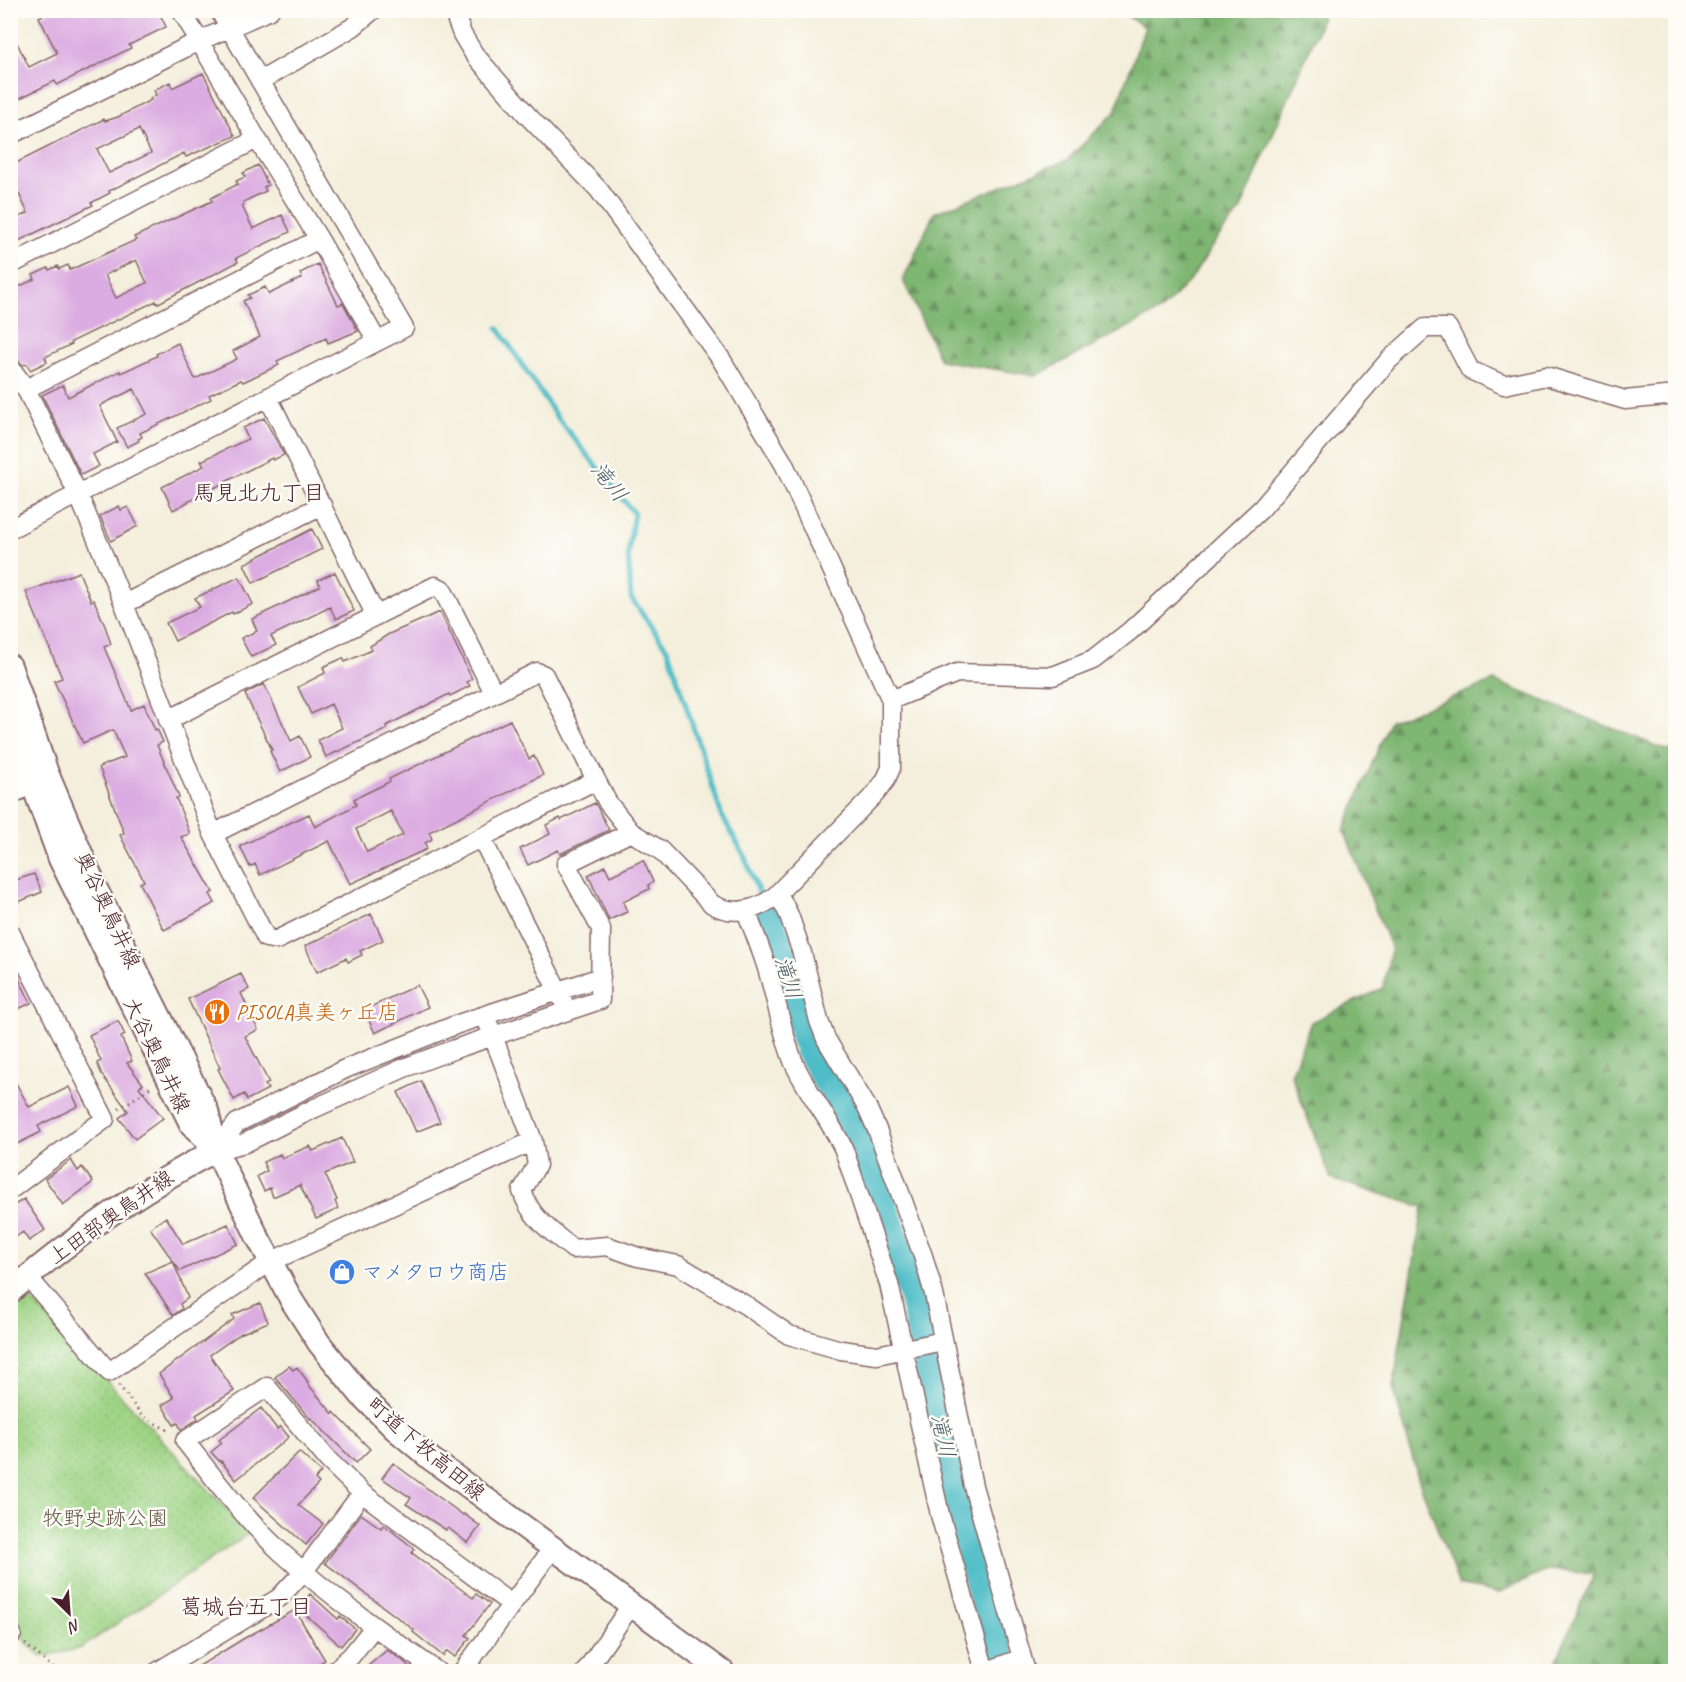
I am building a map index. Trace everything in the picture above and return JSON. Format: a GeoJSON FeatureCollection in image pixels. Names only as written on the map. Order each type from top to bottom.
{"type":"FeatureCollection","features":[{"type":"Feature","properties":{"kind":"street"},"geometry":{"type":"LineString","coordinates":[[181,10],[257,139],[320,239],[377,341]]}},
{"type":"Feature","properties":{"kind":"street"},"geometry":{"type":"LineString","coordinates":[[10,529],[404,328],[219,10]]}},
{"type":"Feature","properties":{"kind":"street"},"geometry":{"type":"LineString","coordinates":[[10,135],[199,41],[270,10]]}},
{"type":"Feature","properties":{"kind":"street"},"geometry":{"type":"LineString","coordinates":[[260,81],[353,27],[373,10]]}},
{"type":"Feature","properties":{"kind":"street"},"geometry":{"type":"LineString","coordinates":[[213,834],[537,672],[544,675],[608,803],[631,832],[660,850],[712,904],[721,909],[734,912],[746,910],[773,897],[876,793],[891,768],[891,700],[798,491],[766,431],[721,359],[599,190],[527,115],[474,54],[462,34],[453,10]]}},
{"type":"Feature","properties":{"kind":"street"},"geometry":{"type":"LineString","coordinates":[[10,265],[257,139]]}},
{"type":"Feature","properties":{"kind":"street"},"geometry":{"type":"LineString","coordinates":[[26,389],[320,239]]}},
{"type":"Feature","properties":{"kind":"street"},"geometry":{"type":"LineString","coordinates":[[891,700],[957,673],[1053,676],[1093,660],[1130,631],[1261,509],[1389,360],[1425,328],[1448,328],[1470,370],[1504,385],[1546,376],[1625,399],[1676,394]]}},
{"type":"Feature","properties":{"kind":"street"},"geometry":{"type":"LineString","coordinates":[[10,367],[26,389],[78,494],[213,834],[266,938],[277,940],[596,780]]}},
{"type":"Feature","properties":{"kind":"street"},"geometry":{"type":"LineString","coordinates":[[268,398],[376,616]]}},
{"type":"Feature","properties":{"kind":"street"},"geometry":{"type":"LineString","coordinates":[[123,604],[322,505]]}},
{"type":"Feature","properties":{"kind":"street"},"geometry":{"type":"LineString","coordinates":[[168,720],[435,586],[442,589],[494,693]]}},
{"type":"Feature","properties":{"kind":"street","name":"奥谷奥鳥井線"},"geometry":{"type":"LineString","coordinates":[[10,666],[39,778],[207,1111],[216,1150]]}},
{"type":"Feature","properties":{"kind":"street","name":"大谷奥鳥井線"},"geometry":{"type":"LineString","coordinates":[[10,722],[39,778],[60,859],[191,1124],[216,1150]]}},
{"type":"Feature","properties":{"kind":"street"},"geometry":{"type":"LineString","coordinates":[[10,793],[39,778]]}},
{"type":"Feature","properties":{"kind":"street"},"geometry":{"type":"LineString","coordinates":[[216,1150],[245,1143],[384,1077],[493,1036],[600,1000],[601,929],[567,864],[631,832]]}},
{"type":"Feature","properties":{"kind":"street"},"geometry":{"type":"LineString","coordinates":[[482,839],[568,1011]]}},
{"type":"Feature","properties":{"kind":"street"},"geometry":{"type":"LineString","coordinates":[[746,910],[770,978],[794,1062],[844,1150],[889,1284],[940,1515],[985,1671],[1024,1665],[977,1503],[934,1294],[923,1256],[867,1107],[826,1039],[789,915],[773,897]]}},
{"type":"Feature","properties":{"kind":"street"},"geometry":{"type":"LineString","coordinates":[[10,932],[105,1119],[10,1190]]}},
{"type":"Feature","properties":{"kind":"street"},"geometry":{"type":"LineString","coordinates":[[770,978],[806,968]]}},
{"type":"Feature","properties":{"kind":"street"},"geometry":{"type":"LineString","coordinates":[[216,1150],[237,1123],[345,1069],[485,1015],[601,977]]}},
{"type":"Feature","properties":{"kind":"street"},"geometry":{"type":"LineString","coordinates":[[485,1015],[532,1141],[537,1165],[522,1191],[527,1206],[541,1224],[573,1249],[607,1246],[638,1257],[678,1265],[747,1306],[789,1335],[852,1352],[877,1354],[943,1341]]}},
{"type":"Feature","properties":{"kind":"street"},"geometry":{"type":"LineString","coordinates":[[28,1276],[109,1372],[270,1262],[532,1141]]}},
{"type":"Feature","properties":{"kind":"street","name":"町道下牧高田線"},"geometry":{"type":"LineString","coordinates":[[216,1150],[270,1262],[292,1301],[319,1343],[361,1395],[395,1429],[431,1459],[723,1671]]}},
{"type":"Feature","properties":{"kind":"street","name":"上田部奥鳥井線"},"geometry":{"type":"LineString","coordinates":[[10,1292],[125,1204],[216,1150]]}},
{"type":"Feature","properties":{"kind":"street"},"geometry":{"type":"LineString","coordinates":[[438,1671],[374,1627],[281,1551],[235,1504],[185,1441],[267,1387],[328,1460],[362,1493],[511,1604]]}},
{"type":"Feature","properties":{"kind":"street"},"geometry":{"type":"LineString","coordinates":[[157,1671],[279,1598],[304,1571],[362,1493]]}},
{"type":"Feature","properties":{"kind":"street"},"geometry":{"type":"LineString","coordinates":[[462,1671],[554,1548]]}},
{"type":"Feature","properties":{"kind":"street"},"geometry":{"type":"LineString","coordinates":[[585,1671],[632,1604]]}},
{"type":"Feature","properties":{"kind":"street"},"geometry":{"type":"LineString","coordinates":[[333,1671],[351,1656],[374,1627]]}},
{"type":"Feature","properties":{"kind":"path"},"geometry":{"type":"LineString","coordinates":[[105,1119],[167,1076]]}},
{"type":"Feature","properties":{"kind":"path"},"geometry":{"type":"LineString","coordinates":[[109,1372],[142,1416],[185,1441]]}},
{"type":"Feature","properties":{"kind":"path"},"geometry":{"type":"LineString","coordinates":[[11,1634],[58,1671]]}},
{"type":"Feature","properties":{"kind":"green space"},"geometry":{"type":"Polygon","coordinates":[[[1119,11],[1322,11],[1320,25],[1240,211],[1216,240],[1192,278],[1163,309],[1036,376],[940,360],[903,280],[934,213],[1067,160],[1115,112],[1145,27],[1119,11]]]}},
{"type":"Feature","properties":{"kind":"green space"},"geometry":{"type":"Polygon","coordinates":[[[1494,681],[1667,750],[1675,751],[1675,1671],[1552,1671],[1594,1574],[1549,1570],[1498,1593],[1459,1585],[1419,1481],[1393,1387],[1423,1207],[1331,1179],[1291,1075],[1311,1022],[1383,988],[1391,949],[1344,830],[1390,721],[1494,681]]]}},
{"type":"Feature","properties":{"kind":"green space","name":"牧野史跡公園"},"geometry":{"type":"Polygon","coordinates":[[[27,1295],[249,1533],[81,1648],[41,1657],[11,1627],[10,1311],[27,1295]]]}},
{"type":"Feature","properties":{"kind":"building"},"geometry":{"type":"Polygon","coordinates":[[[52,10],[158,10],[166,27],[129,45],[131,48],[57,85],[55,81],[10,103],[10,29],[29,67],[57,53],[39,17],[52,10]]]}},
{"type":"Feature","properties":{"kind":"building"},"geometry":{"type":"Polygon","coordinates":[[[203,73],[235,136],[186,157],[184,153],[109,191],[110,193],[91,203],[93,205],[10,245],[10,221],[28,213],[17,190],[10,193],[10,166],[104,119],[105,121],[118,117],[151,100],[150,98],[156,95],[154,90],[170,82],[172,88],[203,73]],[[139,129],[97,149],[109,173],[151,153],[139,129]]]}},
{"type":"Feature","properties":{"kind":"building"},"geometry":{"type":"Polygon","coordinates":[[[258,165],[268,185],[264,187],[266,191],[243,202],[242,206],[253,229],[282,215],[290,232],[236,258],[238,262],[157,304],[156,301],[71,342],[72,344],[45,357],[47,362],[30,370],[27,364],[23,365],[13,356],[10,351],[10,291],[35,279],[33,275],[48,268],[49,270],[58,266],[59,269],[68,265],[70,270],[136,240],[134,237],[212,201],[211,198],[238,184],[236,181],[245,177],[243,173],[258,165]],[[136,260],[105,275],[116,298],[147,283],[136,260]]]}},
{"type":"Feature","properties":{"kind":"building"},"geometry":{"type":"Polygon","coordinates":[[[318,264],[338,305],[343,303],[358,331],[328,343],[326,338],[277,361],[279,365],[209,395],[211,399],[140,433],[142,437],[138,439],[139,441],[127,447],[117,428],[147,414],[134,389],[105,403],[100,406],[117,442],[93,454],[99,466],[81,475],[42,395],[63,385],[68,397],[120,371],[121,373],[157,356],[156,354],[178,343],[195,379],[237,359],[233,351],[260,337],[243,301],[250,298],[248,295],[265,287],[269,294],[302,278],[300,273],[318,264]]]}},
{"type":"Feature","properties":{"kind":"building"},"geometry":{"type":"Polygon","coordinates":[[[264,418],[284,455],[273,460],[272,458],[173,510],[162,487],[204,466],[201,461],[248,439],[243,428],[264,418]]]}},
{"type":"Feature","properties":{"kind":"building"},"geometry":{"type":"Polygon","coordinates":[[[119,506],[121,510],[128,507],[138,526],[111,541],[100,516],[119,506]]]}},
{"type":"Feature","properties":{"kind":"building"},"geometry":{"type":"Polygon","coordinates":[[[312,529],[322,549],[253,583],[244,564],[312,529]]]}},
{"type":"Feature","properties":{"kind":"building"},"geometry":{"type":"Polygon","coordinates":[[[79,572],[105,626],[111,644],[104,647],[131,710],[144,704],[163,742],[157,745],[179,797],[176,798],[190,834],[181,837],[213,892],[210,894],[215,903],[164,930],[140,883],[144,881],[120,835],[124,833],[99,767],[125,757],[113,730],[83,743],[54,681],[62,678],[26,592],[79,572]]]}},
{"type":"Feature","properties":{"kind":"building"},"geometry":{"type":"Polygon","coordinates":[[[335,572],[354,611],[336,619],[330,607],[271,636],[276,645],[251,657],[241,638],[257,631],[252,619],[320,586],[318,580],[335,572]]]}},
{"type":"Feature","properties":{"kind":"building"},"geometry":{"type":"Polygon","coordinates":[[[239,577],[253,604],[175,641],[166,623],[200,607],[195,598],[239,577]]]}},
{"type":"Feature","properties":{"kind":"building"},"geometry":{"type":"Polygon","coordinates":[[[440,612],[472,679],[467,682],[470,686],[450,696],[449,694],[386,726],[387,729],[326,757],[318,740],[342,728],[331,704],[311,714],[298,687],[325,673],[323,667],[343,658],[345,662],[372,650],[370,646],[389,634],[440,612]]]}},
{"type":"Feature","properties":{"kind":"building"},"geometry":{"type":"Polygon","coordinates":[[[264,684],[291,741],[300,736],[310,757],[280,772],[245,694],[264,684]]]}},
{"type":"Feature","properties":{"kind":"building"},"geometry":{"type":"Polygon","coordinates":[[[510,720],[529,759],[534,756],[543,775],[429,832],[432,839],[425,843],[427,849],[350,884],[329,841],[260,875],[255,864],[250,867],[240,846],[309,814],[315,827],[356,805],[354,799],[387,783],[389,779],[510,720]],[[391,811],[356,829],[367,852],[403,835],[391,811]]]}},
{"type":"Feature","properties":{"kind":"building"},"geometry":{"type":"Polygon","coordinates":[[[595,803],[609,830],[560,854],[558,850],[528,865],[520,849],[550,834],[546,825],[595,803]]]}},
{"type":"Feature","properties":{"kind":"building"},"geometry":{"type":"Polygon","coordinates":[[[643,860],[653,882],[648,885],[649,889],[623,902],[627,912],[609,920],[588,875],[605,866],[610,876],[643,860]]]}},
{"type":"Feature","properties":{"kind":"building"},"geometry":{"type":"Polygon","coordinates":[[[34,874],[42,892],[16,903],[14,900],[10,901],[10,882],[34,874]]]}},
{"type":"Feature","properties":{"kind":"building"},"geometry":{"type":"Polygon","coordinates":[[[371,914],[383,940],[360,951],[362,955],[348,962],[346,958],[317,972],[305,946],[371,914]]]}},
{"type":"Feature","properties":{"kind":"building"},"geometry":{"type":"Polygon","coordinates":[[[10,961],[31,1003],[10,1013],[10,961]]]}},
{"type":"Feature","properties":{"kind":"building"},"geometry":{"type":"Polygon","coordinates":[[[241,974],[249,989],[241,993],[258,1030],[245,1036],[269,1083],[265,1085],[268,1089],[247,1100],[244,1094],[234,1100],[188,999],[241,974]]]}},
{"type":"Feature","properties":{"kind":"building"},"geometry":{"type":"Polygon","coordinates":[[[417,985],[428,1007],[375,1033],[364,1010],[417,985]]]}},
{"type":"Feature","properties":{"kind":"building"},"geometry":{"type":"Polygon","coordinates":[[[118,1021],[125,1035],[121,1037],[132,1061],[127,1063],[143,1084],[139,1087],[163,1118],[135,1139],[119,1118],[128,1111],[102,1075],[97,1063],[101,1061],[89,1035],[118,1021]]]}},
{"type":"Feature","properties":{"kind":"building"},"geometry":{"type":"Polygon","coordinates":[[[10,1072],[29,1107],[69,1087],[78,1106],[38,1126],[41,1132],[15,1145],[10,1135],[10,1072]]]}},
{"type":"Feature","properties":{"kind":"building"},"geometry":{"type":"Polygon","coordinates":[[[421,1081],[440,1122],[416,1132],[398,1092],[421,1081]]]}},
{"type":"Feature","properties":{"kind":"building"},"geometry":{"type":"Polygon","coordinates":[[[342,1138],[353,1162],[325,1174],[337,1200],[335,1201],[338,1209],[316,1219],[300,1185],[273,1197],[270,1188],[264,1191],[257,1176],[267,1171],[263,1162],[280,1154],[282,1158],[310,1146],[313,1151],[342,1138]]]}},
{"type":"Feature","properties":{"kind":"building"},"geometry":{"type":"Polygon","coordinates":[[[71,1160],[78,1171],[82,1167],[93,1182],[63,1205],[45,1179],[71,1160]]]}},
{"type":"Feature","properties":{"kind":"building"},"geometry":{"type":"Polygon","coordinates":[[[24,1199],[45,1230],[29,1241],[23,1232],[10,1241],[10,1208],[24,1199]]]}},
{"type":"Feature","properties":{"kind":"building"},"geometry":{"type":"Polygon","coordinates":[[[166,1217],[183,1244],[228,1224],[238,1244],[180,1271],[150,1228],[166,1217]]]}},
{"type":"Feature","properties":{"kind":"building"},"geometry":{"type":"Polygon","coordinates":[[[173,1261],[188,1298],[180,1304],[182,1309],[173,1315],[145,1273],[173,1261]]]}},
{"type":"Feature","properties":{"kind":"building"},"geometry":{"type":"Polygon","coordinates":[[[260,1303],[268,1322],[240,1334],[210,1355],[234,1391],[196,1415],[198,1419],[181,1430],[178,1423],[174,1425],[162,1405],[174,1398],[159,1374],[234,1319],[232,1315],[260,1303]]]}},
{"type":"Feature","properties":{"kind":"building"},"geometry":{"type":"Polygon","coordinates":[[[289,1366],[293,1370],[297,1367],[333,1414],[334,1412],[370,1449],[356,1463],[310,1419],[275,1377],[289,1366]]]}},
{"type":"Feature","properties":{"kind":"building"},"geometry":{"type":"Polygon","coordinates":[[[261,1408],[277,1429],[280,1426],[289,1437],[236,1480],[211,1452],[222,1443],[219,1440],[261,1408]]]}},
{"type":"Feature","properties":{"kind":"building"},"geometry":{"type":"Polygon","coordinates":[[[299,1452],[321,1472],[315,1479],[319,1483],[298,1505],[323,1524],[306,1545],[253,1498],[299,1452]]]}},
{"type":"Feature","properties":{"kind":"building"},"geometry":{"type":"Polygon","coordinates":[[[393,1463],[480,1526],[468,1543],[448,1528],[446,1530],[406,1504],[411,1498],[382,1478],[393,1463]]]}},
{"type":"Feature","properties":{"kind":"building"},"geometry":{"type":"Polygon","coordinates":[[[361,1514],[381,1528],[384,1525],[415,1549],[412,1553],[473,1598],[476,1594],[490,1604],[466,1635],[470,1638],[455,1657],[447,1651],[443,1656],[413,1632],[414,1630],[325,1563],[361,1514]]]}},
{"type":"Feature","properties":{"kind":"building"},"geometry":{"type":"Polygon","coordinates":[[[310,1594],[338,1619],[340,1616],[355,1629],[341,1646],[298,1608],[310,1594]]]}},
{"type":"Feature","properties":{"kind":"building"},"geometry":{"type":"Polygon","coordinates":[[[295,1610],[325,1660],[307,1671],[191,1671],[243,1639],[295,1610]]]}},
{"type":"Feature","properties":{"kind":"building"},"geometry":{"type":"Polygon","coordinates":[[[387,1650],[402,1660],[414,1671],[362,1671],[387,1650]]]}},
{"type":"Feature","properties":{"kind":"waterway","name":"滝川"},"geometry":{"type":"LineString","coordinates":[[498,328],[556,416],[634,513],[628,553],[631,598],[668,650],[722,816],[744,855],[761,899]]}},
{"type":"Feature","properties":{"kind":"waterway","name":"滝川"},"geometry":{"type":"LineString","coordinates":[[765,910],[783,957],[809,1049],[853,1125],[901,1255],[915,1302],[954,1490],[997,1646],[1007,1672]]}},
{"type":"Feature","properties":{"kind":"place","name":"PISOLA真美ヶ丘店"},"geometry":{"type":"Point","coordinates":[217,1012]}},
{"type":"Feature","properties":{"kind":"place","name":"マメタロウ商店"},"geometry":{"type":"Point","coordinates":[342,1272]}},
{"type":"Feature","properties":{"kind":"district","name":"馬見北九丁目"},"geometry":{"type":"Point","coordinates":[259,493]}},
{"type":"Feature","properties":{"kind":"district","name":"葛城台五丁目"},"geometry":{"type":"Point","coordinates":[246,1607]}}]}
